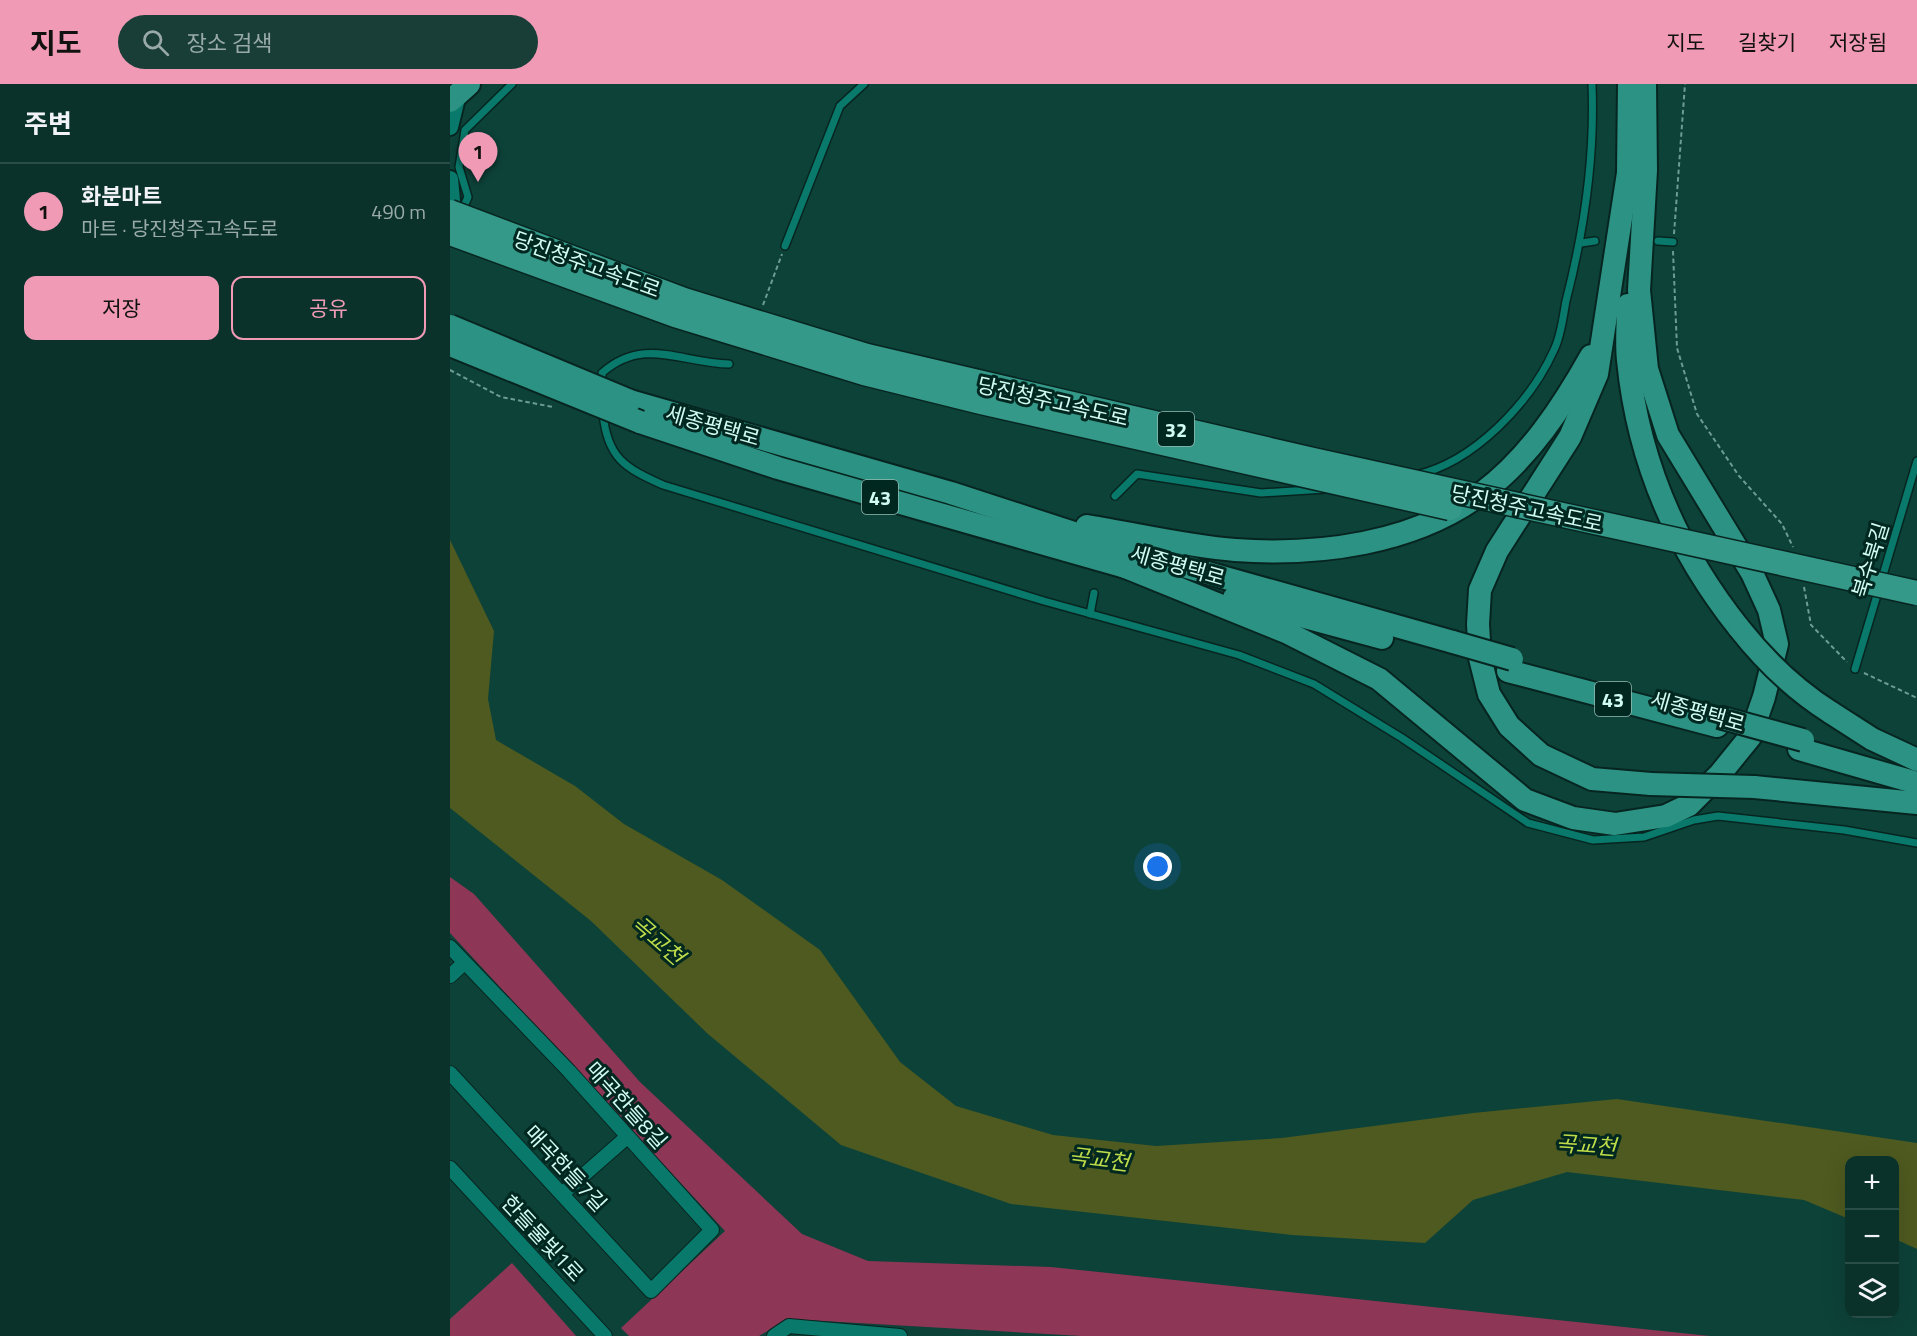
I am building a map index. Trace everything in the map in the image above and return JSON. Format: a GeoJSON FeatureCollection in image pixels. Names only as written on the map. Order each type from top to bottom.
{"type":"FeatureCollection","features":[{"type":"Feature","properties":{"kind":"highway"},"geometry":{"type":"LineString","coordinates":[[1629,84],[1628,172],[1597,374],[1570,437],[1497,551],[1480,590],[1478,635],[1480,658],[1489,694],[1509,726],[1541,755],[1592,779],[1651,784],[1754,787],[1917,803]]}},
{"type":"Feature","properties":{"kind":"highway"},"geometry":{"type":"LineString","coordinates":[[1123,566],[1286,632],[1379,679],[1525,800],[1573,818],[1615,824],[1666,816],[1689,805],[1720,774],[1750,737],[1764,697],[1778,644],[1769,610],[1752,573],[1668,435],[1647,369],[1639,290],[1646,170],[1645,84]]}},
{"type":"Feature","properties":{"kind":"highway"},"geometry":{"type":"LineString","coordinates":[[1646,170],[1628,291],[1628,359],[1638,422],[1653,483],[1688,556],[1757,652],[1800,693],[1872,739],[1917,760]]}},
{"type":"Feature","properties":{"kind":"highway","name":"당진청주고속도로"},"geometry":{"type":"LineString","coordinates":[[450,212],[684,300],[878,358],[1201,435],[1917,593]]}},
{"type":"Feature","properties":{"kind":"highway","name":"당진청주고속도로"},"geometry":{"type":"LineString","coordinates":[[450,232],[675,315],[864,373],[1306,477],[1917,609]]}},
{"type":"Feature","properties":{"kind":"highway"},"geometry":{"type":"LineString","coordinates":[[1011,513],[1234,550],[1311,551],[1371,541],[1429,523],[1482,493],[1534,443],[1569,396],[1592,355],[1613,276]]}},
{"type":"Feature","properties":{"kind":"highway","name":"세종평택로"},"geometry":{"type":"LineString","coordinates":[[450,326],[630,401],[1011,513],[1452,649]]}},
{"type":"Feature","properties":{"kind":"highway","name":"세종평택로"},"geometry":{"type":"LineString","coordinates":[[450,345],[640,422],[778,468],[1123,566],[1452,649],[1801,744],[1917,773]]}},
{"type":"Feature","properties":{"kind":"highway","name":"세종평택로"},"geometry":{"type":"LineString","coordinates":[[1801,744],[1917,783]]}},
{"type":"Feature","properties":{"kind":"street"},"geometry":{"type":"LineString","coordinates":[[450,127],[459,93]]}},
{"type":"Feature","properties":{"kind":"street"},"geometry":{"type":"LineString","coordinates":[[450,179],[454,222],[450,232]]}},
{"type":"Feature","properties":{"kind":"street","name":"매곡한들8길"},"geometry":{"type":"LineString","coordinates":[[450,947],[569,1071],[712,1230],[651,1291]]}},
{"type":"Feature","properties":{"kind":"street"},"geometry":{"type":"LineString","coordinates":[[450,976],[464,963]]}},
{"type":"Feature","properties":{"kind":"street","name":"매곡한들7길"},"geometry":{"type":"LineString","coordinates":[[450,1073],[651,1291]]}},
{"type":"Feature","properties":{"kind":"street"},"geometry":{"type":"LineString","coordinates":[[562,1194],[627,1137]]}},
{"type":"Feature","properties":{"kind":"street","name":"한들물빛1로"},"geometry":{"type":"LineString","coordinates":[[450,1168],[605,1336]]}},
{"type":"Feature","properties":{"kind":"street"},"geometry":{"type":"LineString","coordinates":[[774,1336],[794,1331],[900,1336]]}},
{"type":"Feature","properties":{"kind":"lane"},"geometry":{"type":"LineString","coordinates":[[450,241],[468,197],[459,167],[465,130],[512,84]]}},
{"type":"Feature","properties":{"kind":"lane"},"geometry":{"type":"LineString","coordinates":[[785,246],[840,106],[864,84]]}},
{"type":"Feature","properties":{"kind":"lane"},"geometry":{"type":"LineString","coordinates":[[1115,496],[1137,474],[1261,493],[1354,488],[1423,473],[1476,448],[1523,402],[1555,349],[1581,243],[1594,116],[1592,84]]}},
{"type":"Feature","properties":{"kind":"lane"},"geometry":{"type":"LineString","coordinates":[[1581,243],[1595,241]]}},
{"type":"Feature","properties":{"kind":"lane"},"geometry":{"type":"LineString","coordinates":[[1658,241],[1674,242]]}},
{"type":"Feature","properties":{"kind":"lane"},"geometry":{"type":"LineString","coordinates":[[729,364],[710,364],[653,353],[618,359],[602,373],[603,416],[614,454],[630,471],[663,485],[1090,614],[1239,656],[1314,684],[1402,738],[1528,823],[1593,840],[1644,837],[1694,820],[1718,816],[1844,830],[1917,843]]}},
{"type":"Feature","properties":{"kind":"lane","name":"북수북길"},"geometry":{"type":"LineString","coordinates":[[1855,669],[1917,461]]}},
{"type":"Feature","properties":{"kind":"lane"},"geometry":{"type":"LineString","coordinates":[[1090,614],[1094,593]]}},
{"type":"Feature","properties":{"kind":"path"},"geometry":{"type":"LineString","coordinates":[[1684,84],[1674,242],[1677,348],[1697,414],[1739,476],[1782,524],[1798,556]]}},
{"type":"Feature","properties":{"kind":"path"},"geometry":{"type":"LineString","coordinates":[[450,370],[501,397],[557,408]]}},
{"type":"Feature","properties":{"kind":"path"},"geometry":{"type":"LineString","coordinates":[[1802,579],[1811,625],[1855,669],[1917,698]]}},
{"type":"Feature","properties":{"kind":"shaded area"},"geometry":{"type":"Polygon","coordinates":[[[450,877],[474,894],[640,1082],[802,1234],[868,1261],[1051,1267],[1710,1336],[1082,1336],[788,1319],[759,1336],[629,1336],[621,1328],[725,1231],[450,933],[450,877]]]}},
{"type":"Feature","properties":{"kind":"shaded area"},"geometry":{"type":"Polygon","coordinates":[[[512,1263],[576,1336],[450,1336],[450,1319],[512,1263]]]}},
{"type":"Feature","properties":{"kind":"water","name":"곡교천"},"geometry":{"type":"Polygon","coordinates":[[[450,540],[494,631],[488,699],[496,740],[575,786],[624,824],[722,880],[820,950],[900,1062],[956,1106],[1053,1135],[1156,1146],[1282,1138],[1473,1113],[1617,1099],[1917,1143],[1917,1249],[1899,1241],[1899,1156],[1845,1156],[1845,1217],[1804,1200],[1567,1172],[1473,1200],[1425,1243],[1292,1235],[1011,1204],[841,1145],[708,1034],[591,921],[450,808],[450,540]]]}},
{"type":"Feature","properties":{"kind":"place","name":"화분마트"},"geometry":{"type":"Point","coordinates":[478,182]}}]}
